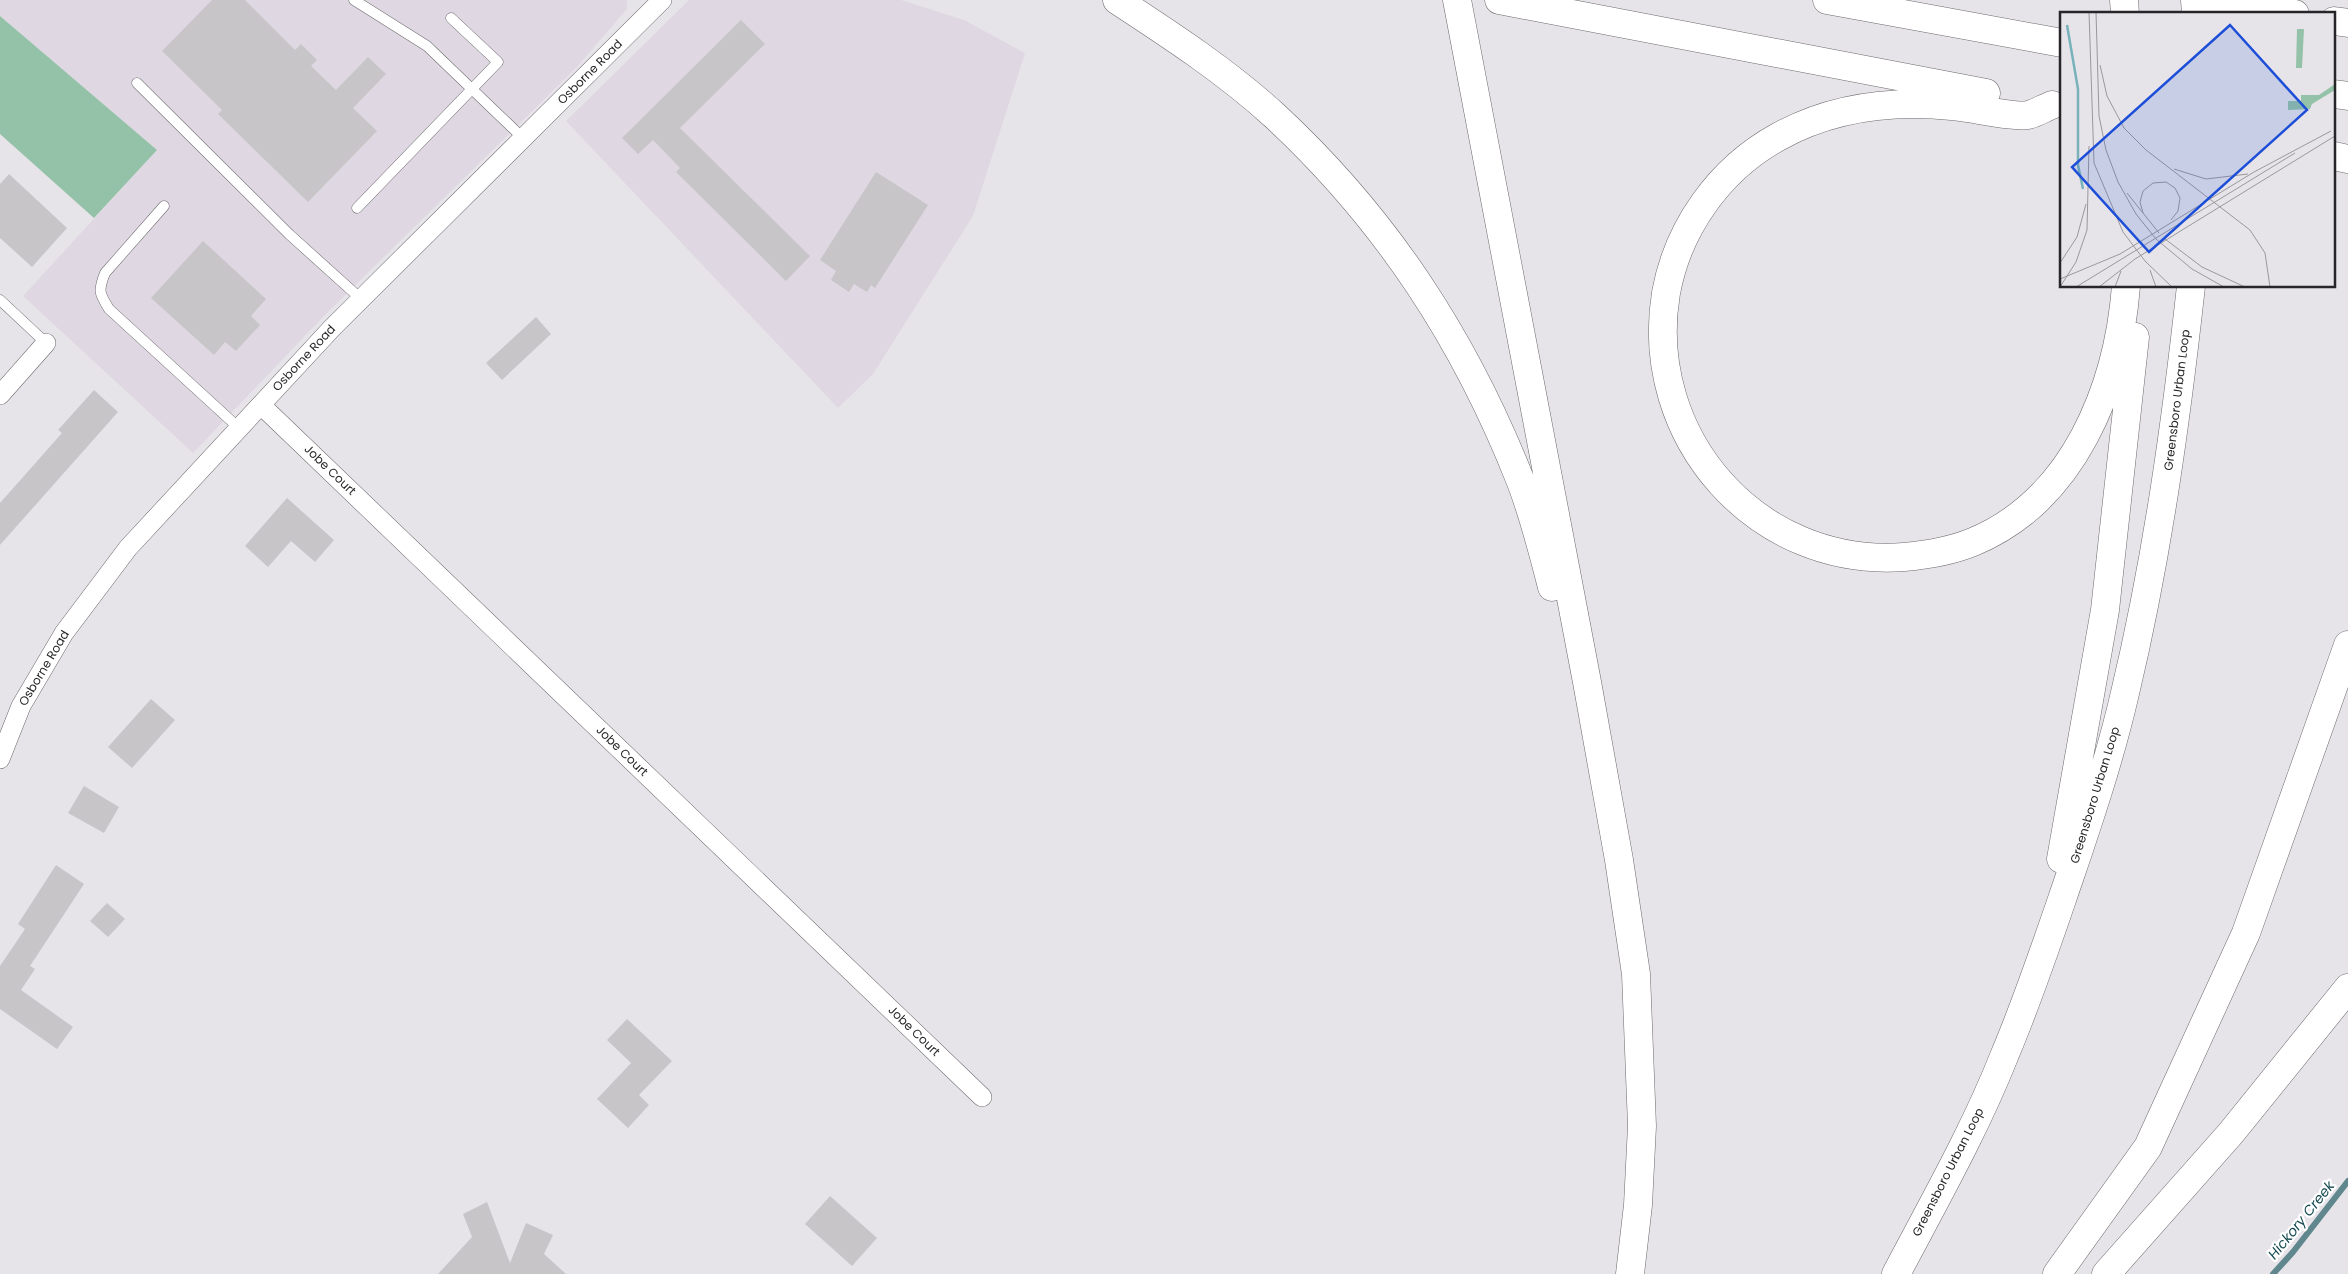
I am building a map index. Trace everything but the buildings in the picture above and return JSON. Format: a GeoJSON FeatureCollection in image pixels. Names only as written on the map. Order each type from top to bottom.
{"type":"FeatureCollection","features":[{"type":"Feature","properties":{"kind":"highway"},"geometry":{"type":"LineString","coordinates":[[1117,0],[1189,47],[1274,115],[1340,180],[1404,260],[1452,334],[1490,410],[1522,484],[1543,553],[1561,624],[1587,682]]}},
{"type":"Feature","properties":{"kind":"highway"},"geometry":{"type":"LineString","coordinates":[[1457,0],[1587,682],[1619,860],[1636,974],[1642,1126],[1638,1205],[1630,1274]]}},
{"type":"Feature","properties":{"kind":"highway"},"geometry":{"type":"LineString","coordinates":[[1499,0],[1816,62],[2057,106]]}},
{"type":"Feature","properties":{"kind":"highway"},"geometry":{"type":"LineString","coordinates":[[1827,0],[2060,43]]}},
{"type":"Feature","properties":{"kind":"highway"},"geometry":{"type":"LineString","coordinates":[[2218,0],[2284,12]]}},
{"type":"Feature","properties":{"kind":"highway"},"geometry":{"type":"LineString","coordinates":[[2057,106],[2026,116],[1950,105],[1902,104],[1841,111],[1809,121],[1777,137],[1753,153],[1729,174],[1711,194],[1688,230],[1676,257],[1668,286],[1663,339],[1666,376],[1684,430],[1697,454],[1730,494],[1766,522],[1802,541],[1846,554],[1868,557],[1892,558],[1946,551],[1972,542],[1996,530],[2038,498],[2075,454],[2089,428],[2109,382],[2120,337],[2126,288]]}},
{"type":"Feature","properties":{"kind":"highway"},"geometry":{"type":"LineString","coordinates":[[2044,951],[2105,610],[2140,288]]}},
{"type":"Feature","properties":{"kind":"highway","name":"Greensboro Urban Loop"},"geometry":{"type":"LineString","coordinates":[[1896,1274],[1955,1162],[2005,1056],[2044,951],[2092,810],[2125,695],[2155,553],[2177,412],[2191,288]]}},
{"type":"Feature","properties":{"kind":"highway"},"geometry":{"type":"LineString","coordinates":[[2057,1274],[2148,1147],[2246,933],[2348,645]]}},
{"type":"Feature","properties":{"kind":"highway"},"geometry":{"type":"LineString","coordinates":[[2106,1274],[2231,1133],[2348,988]]}},
{"type":"Feature","properties":{"kind":"highway"},"geometry":{"type":"LineString","coordinates":[[2231,1133],[2348,1016]]}},
{"type":"Feature","properties":{"kind":"street","name":"Osborne Road"},"geometry":{"type":"LineString","coordinates":[[0,759],[21,706],[64,633],[128,548],[361,299],[662,0]]}},
{"type":"Feature","properties":{"kind":"street"},"geometry":{"type":"LineString","coordinates":[[0,395],[46,343]]}},
{"type":"Feature","properties":{"kind":"street","name":"Jobe Court"},"geometry":{"type":"LineString","coordinates":[[261,404],[982,1097]]}},
{"type":"Feature","properties":{"kind":"lane"},"geometry":{"type":"LineString","coordinates":[[354,0],[427,46],[473,88],[524,139]]}},
{"type":"Feature","properties":{"kind":"lane"},"geometry":{"type":"LineString","coordinates":[[357,208],[498,62],[451,18]]}},
{"type":"Feature","properties":{"kind":"lane"},"geometry":{"type":"LineString","coordinates":[[137,83],[290,234],[361,299]]}},
{"type":"Feature","properties":{"kind":"lane"},"geometry":{"type":"LineString","coordinates":[[164,206],[105,273],[100,285],[100,294],[109,308],[239,428]]}},
{"type":"Feature","properties":{"kind":"lane"},"geometry":{"type":"LineString","coordinates":[[0,300],[46,343]]}},
{"type":"Feature","properties":{"kind":"shaded area"},"geometry":{"type":"Polygon","coordinates":[[[0,0],[627,0],[627,9],[576,68],[324,316],[193,453],[23,296],[157,150],[0,16],[0,0]]]}},
{"type":"Feature","properties":{"kind":"shaded area"},"geometry":{"type":"Polygon","coordinates":[[[689,0],[901,0],[964,20],[1025,53],[973,216],[873,374],[838,408],[566,121],[689,0]]]}},
{"type":"Feature","properties":{"kind":"green space"},"geometry":{"type":"Polygon","coordinates":[[[0,16],[157,150],[94,218],[0,134],[0,16]]]}},
{"type":"Feature","properties":{"kind":"waterway","name":"Hickory Creek"},"geometry":{"type":"LineString","coordinates":[[2273,1274],[2293,1252],[2348,1181]]}}]}
